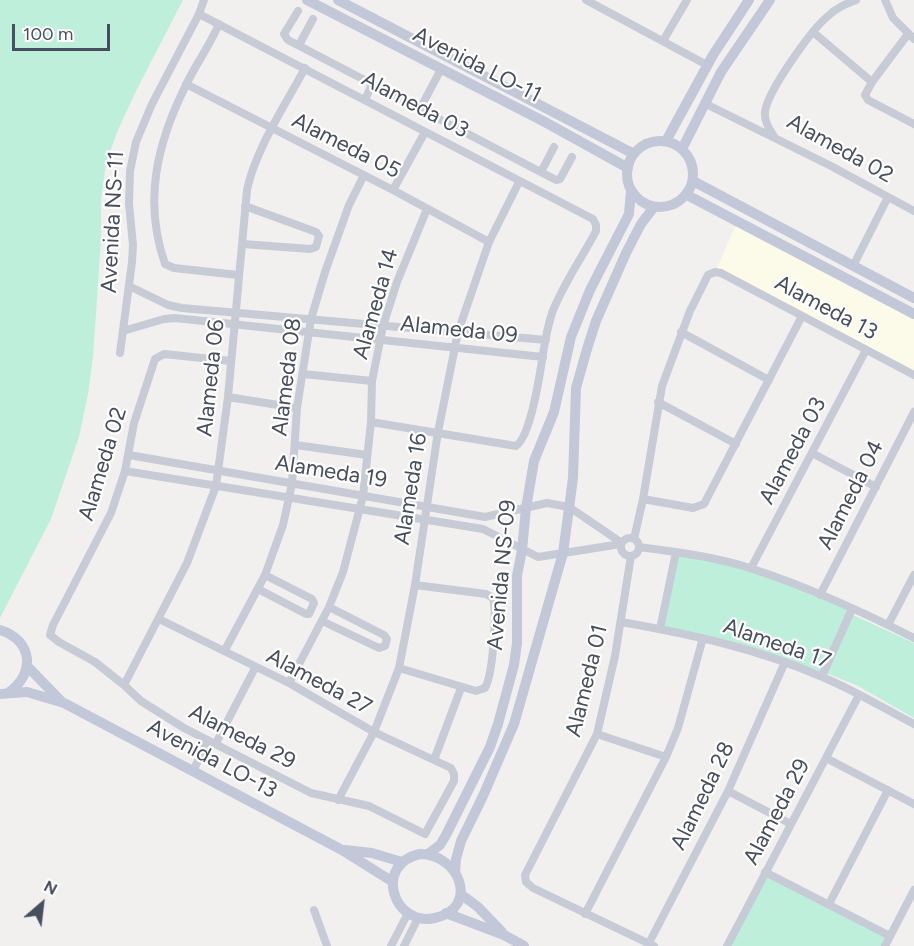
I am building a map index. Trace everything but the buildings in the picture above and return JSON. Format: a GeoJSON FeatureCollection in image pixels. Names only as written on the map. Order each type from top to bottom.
{"type":"FeatureCollection","features":[{"type":"Feature","properties":{"kind":"street","name":"Avenida NS-11"},"geometry":{"type":"LineString","coordinates":[[120,353],[133,245],[129,204],[130,171],[136,142],[204,0]]}},
{"type":"Feature","properties":{"kind":"street","name":"Avenida LO-11"},"geometry":{"type":"LineString","coordinates":[[308,0],[627,168]]}},
{"type":"Feature","properties":{"kind":"street","name":"Avenida LO-11"},"geometry":{"type":"LineString","coordinates":[[338,0],[634,154]]}},
{"type":"Feature","properties":{"kind":"street"},"geometry":{"type":"LineString","coordinates":[[586,0],[707,65]]}},
{"type":"Feature","properties":{"kind":"street"},"geometry":{"type":"LineString","coordinates":[[663,41],[687,0]]}},
{"type":"Feature","properties":{"kind":"street"},"geometry":{"type":"LineString","coordinates":[[682,149],[704,103],[735,49],[771,0]]}},
{"type":"Feature","properties":{"kind":"street","name":"Alameda 02"},"geometry":{"type":"LineString","coordinates":[[856,0],[828,15],[813,32],[767,104],[766,120],[776,139],[914,211]]}},
{"type":"Feature","properties":{"kind":"street"},"geometry":{"type":"LineString","coordinates":[[885,0],[894,18],[911,36],[872,82],[865,95],[868,100],[914,124]]}},
{"type":"Feature","properties":{"kind":"street"},"geometry":{"type":"LineString","coordinates":[[666,141],[744,2]]}},
{"type":"Feature","properties":{"kind":"street"},"geometry":{"type":"LineString","coordinates":[[298,11],[284,34],[288,40],[556,180],[560,179],[572,157]]}},
{"type":"Feature","properties":{"kind":"street","name":"Alameda 03"},"geometry":{"type":"LineString","coordinates":[[199,14],[593,219],[596,222],[596,231],[555,305],[546,340]]}},
{"type":"Feature","properties":{"kind":"street"},"geometry":{"type":"LineString","coordinates":[[299,45],[313,19]]}},
{"type":"Feature","properties":{"kind":"street"},"geometry":{"type":"LineString","coordinates":[[219,24],[186,84],[169,121],[159,151],[154,182],[154,210],[165,264],[174,268],[238,275]]}},
{"type":"Feature","properties":{"kind":"street"},"geometry":{"type":"LineString","coordinates":[[813,32],[872,82]]}},
{"type":"Feature","properties":{"kind":"street","name":"Alameda 06"},"geometry":{"type":"LineString","coordinates":[[124,685],[187,563],[216,486],[228,397],[249,180],[272,128],[305,68]]}},
{"type":"Feature","properties":{"kind":"street"},"geometry":{"type":"LineString","coordinates":[[420,109],[441,69]]}},
{"type":"Feature","properties":{"kind":"street","name":"Alameda 05"},"geometry":{"type":"LineString","coordinates":[[186,84],[489,242]]}},
{"type":"Feature","properties":{"kind":"street"},"geometry":{"type":"LineString","coordinates":[[365,100],[372,84]]}},
{"type":"Feature","properties":{"kind":"street"},"geometry":{"type":"LineString","coordinates":[[704,103],[776,139]]}},
{"type":"Feature","properties":{"kind":"street"},"geometry":{"type":"LineString","coordinates":[[393,190],[425,132]]}},
{"type":"Feature","properties":{"kind":"street"},"geometry":{"type":"LineString","coordinates":[[472,156],[480,141]]}},
{"type":"Feature","properties":{"kind":"street"},"geometry":{"type":"LineString","coordinates":[[666,141],[682,149],[690,158],[694,169],[693,181],[687,195],[672,206],[654,207],[638,199],[631,190],[627,179],[627,168],[634,154],[641,147],[650,142],[666,141]]}},
{"type":"Feature","properties":{"kind":"street"},"geometry":{"type":"LineString","coordinates":[[541,172],[554,147]]}},
{"type":"Feature","properties":{"kind":"street","name":"Alameda 08"},"geometry":{"type":"LineString","coordinates":[[225,650],[266,575],[283,525],[289,499],[296,445],[297,408],[311,319],[349,205],[364,175]]}},
{"type":"Feature","properties":{"kind":"street"},"geometry":{"type":"LineString","coordinates":[[693,181],[914,298]]}},
{"type":"Feature","properties":{"kind":"street","name":"Alameda 16"},"geometry":{"type":"LineString","coordinates":[[338,800],[374,732],[399,668],[454,348],[489,242],[519,182]]}},
{"type":"Feature","properties":{"kind":"street","name":"Avenida NS-09"},"geometry":{"type":"LineString","coordinates":[[428,854],[440,845],[446,835],[490,747],[498,724],[514,665],[517,643],[517,576],[534,461],[554,412],[571,337],[590,290],[629,214],[631,190]]}},
{"type":"Feature","properties":{"kind":"street"},"geometry":{"type":"LineString","coordinates":[[687,195],[914,314]]}},
{"type":"Feature","properties":{"kind":"street"},"geometry":{"type":"LineString","coordinates":[[853,266],[888,197]]}},
{"type":"Feature","properties":{"kind":"street"},"geometry":{"type":"LineString","coordinates":[[243,244],[310,249],[316,247],[319,242],[319,236],[315,232],[245,206]]}},
{"type":"Feature","properties":{"kind":"street","name":"Avenida NS-09"},"geometry":{"type":"LineString","coordinates":[[455,873],[461,841],[514,724],[563,553],[574,454],[576,388],[587,349],[596,321],[626,254],[641,224],[654,207]]}},
{"type":"Feature","properties":{"kind":"street","name":"Alameda 14"},"geometry":{"type":"LineString","coordinates":[[289,683],[329,607],[343,572],[363,496],[372,381],[383,326],[397,282],[427,209]]}},
{"type":"Feature","properties":{"kind":"street","name":"Alameda 13"},"geometry":{"type":"LineString","coordinates":[[681,332],[705,279],[712,273],[721,273],[914,375]]}},
{"type":"Feature","properties":{"kind":"street","name":"Alameda 09"},"geometry":{"type":"LineString","coordinates":[[129,286],[168,305],[546,340]]}},
{"type":"Feature","properties":{"kind":"street"},"geometry":{"type":"LineString","coordinates":[[643,499],[693,508],[701,506],[736,444],[802,316]]}},
{"type":"Feature","properties":{"kind":"street","name":"Alameda 09"},"geometry":{"type":"LineString","coordinates":[[123,331],[169,318],[543,357]]}},
{"type":"Feature","properties":{"kind":"street"},"geometry":{"type":"LineString","coordinates":[[769,380],[681,332],[669,362],[658,402],[643,499],[633,538],[639,547],[751,568],[820,595],[914,639]]}},
{"type":"Feature","properties":{"kind":"street"},"geometry":{"type":"LineString","coordinates":[[370,422],[516,446],[525,434],[535,398],[546,340]]}},
{"type":"Feature","properties":{"kind":"street","name":"Alameda 03"},"geometry":{"type":"LineString","coordinates":[[751,568],[866,350]]}},
{"type":"Feature","properties":{"kind":"street","name":"Alameda 02"},"geometry":{"type":"LineString","coordinates":[[59,642],[50,635],[50,630],[111,513],[125,471],[134,423],[158,357],[164,354],[231,361]]}},
{"type":"Feature","properties":{"kind":"street"},"geometry":{"type":"LineString","coordinates":[[303,374],[372,381]]}},
{"type":"Feature","properties":{"kind":"street"},"geometry":{"type":"LineString","coordinates":[[228,397],[297,408]]}},
{"type":"Feature","properties":{"kind":"street"},"geometry":{"type":"LineString","coordinates":[[658,402],[736,444]]}},
{"type":"Feature","properties":{"kind":"street","name":"Alameda 04"},"geometry":{"type":"LineString","coordinates":[[820,595],[914,412]]}},
{"type":"Feature","properties":{"kind":"street"},"geometry":{"type":"LineString","coordinates":[[296,445],[367,454]]}},
{"type":"Feature","properties":{"kind":"street"},"geometry":{"type":"LineString","coordinates":[[812,453],[876,487]]}},
{"type":"Feature","properties":{"kind":"street","name":"Alameda 19"},"geometry":{"type":"LineString","coordinates":[[129,455],[485,517],[547,503],[568,507],[622,544]]}},
{"type":"Feature","properties":{"kind":"street","name":"Alameda 19"},"geometry":{"type":"LineString","coordinates":[[125,471],[483,529],[538,557],[622,544]]}},
{"type":"Feature","properties":{"kind":"street"},"geometry":{"type":"LineString","coordinates":[[633,538],[627,538],[622,544],[623,553],[631,556],[637,554],[639,547]]}},
{"type":"Feature","properties":{"kind":"street"},"geometry":{"type":"LineString","coordinates":[[660,629],[675,552]]}},
{"type":"Feature","properties":{"kind":"street","name":"Alameda 01"},"geometry":{"type":"LineString","coordinates":[[585,914],[533,888],[526,882],[526,872],[597,734],[607,697],[631,556]]}},
{"type":"Feature","properties":{"kind":"street"},"geometry":{"type":"LineString","coordinates":[[258,589],[306,614],[312,610],[314,603],[312,600],[266,575]]}},
{"type":"Feature","properties":{"kind":"street"},"geometry":{"type":"LineString","coordinates":[[888,625],[914,575]]}},
{"type":"Feature","properties":{"kind":"street"},"geometry":{"type":"LineString","coordinates":[[399,668],[476,691],[485,688],[488,680],[493,631],[492,598],[486,594],[415,585]]}},
{"type":"Feature","properties":{"kind":"street"},"geometry":{"type":"LineString","coordinates":[[322,621],[379,648],[385,646],[387,639],[384,635],[329,607]]}},
{"type":"Feature","properties":{"kind":"street"},"geometry":{"type":"LineString","coordinates":[[822,676],[852,609]]}},
{"type":"Feature","properties":{"kind":"street","name":"Alameda 27"},"geometry":{"type":"LineString","coordinates":[[159,619],[289,683],[374,732],[451,768],[454,781],[425,834]]}},
{"type":"Feature","properties":{"kind":"street","name":"Alameda 17"},"geometry":{"type":"LineString","coordinates":[[621,622],[755,651],[822,676],[914,724]]}},
{"type":"Feature","properties":{"kind":"street","name":"Avenida LO-13"},"geometry":{"type":"LineString","coordinates":[[0,630],[10,633],[20,641],[27,653],[28,667],[23,679],[4,694]]}},
{"type":"Feature","properties":{"kind":"street"},"geometry":{"type":"LineString","coordinates":[[652,945],[585,914],[666,757],[682,717],[703,638]]}},
{"type":"Feature","properties":{"kind":"street","name":"Alameda 29"},"geometry":{"type":"LineString","coordinates":[[59,642],[95,662],[157,712],[311,793],[369,806],[425,834]]}},
{"type":"Feature","properties":{"kind":"street","name":"Alameda 28"},"geometry":{"type":"LineString","coordinates":[[652,945],[728,791],[785,662]]}},
{"type":"Feature","properties":{"kind":"street","name":"Avenida LO-13"},"geometry":{"type":"LineString","coordinates":[[28,667],[64,703]]}},
{"type":"Feature","properties":{"kind":"street"},"geometry":{"type":"LineString","coordinates":[[193,771],[255,668]]}},
{"type":"Feature","properties":{"kind":"street"},"geometry":{"type":"LineString","coordinates":[[434,760],[461,688]]}},
{"type":"Feature","properties":{"kind":"street","name":"Avenida LO-13"},"geometry":{"type":"LineString","coordinates":[[4,694],[27,692],[64,703],[342,850],[393,882]]}},
{"type":"Feature","properties":{"kind":"street","name":"Alameda 29"},"geometry":{"type":"LineString","coordinates":[[727,946],[859,695]]}},
{"type":"Feature","properties":{"kind":"street"},"geometry":{"type":"LineString","coordinates":[[597,734],[666,757]]}},
{"type":"Feature","properties":{"kind":"street"},"geometry":{"type":"LineString","coordinates":[[826,758],[914,804]]}},
{"type":"Feature","properties":{"kind":"street"},"geometry":{"type":"LineString","coordinates":[[829,904],[888,790]]}},
{"type":"Feature","properties":{"kind":"street"},"geometry":{"type":"LineString","coordinates":[[728,791],[791,824]]}},
{"type":"Feature","properties":{"kind":"street","name":"Avenida LO-13"},"geometry":{"type":"LineString","coordinates":[[342,850],[372,853],[402,862]]}},
{"type":"Feature","properties":{"kind":"street"},"geometry":{"type":"LineString","coordinates":[[462,895],[446,913],[435,918],[413,915],[396,899],[393,882],[395,872],[402,862],[413,855],[428,854],[451,866],[459,880],[462,895],[478,907],[504,935]]}},
{"type":"Feature","properties":{"kind":"street"},"geometry":{"type":"LineString","coordinates":[[765,872],[890,936]]}},
{"type":"Feature","properties":{"kind":"street"},"geometry":{"type":"LineString","coordinates":[[885,946],[914,890]]}},
{"type":"Feature","properties":{"kind":"street"},"geometry":{"type":"LineString","coordinates":[[314,910],[327,946]]}},
{"type":"Feature","properties":{"kind":"street"},"geometry":{"type":"LineString","coordinates":[[446,913],[504,935],[524,946]]}},
{"type":"Feature","properties":{"kind":"street"},"geometry":{"type":"LineString","coordinates":[[391,946],[413,915]]}},
{"type":"Feature","properties":{"kind":"street"},"geometry":{"type":"LineString","coordinates":[[404,946],[413,915]]}},
{"type":"Feature","properties":{"kind":"shaded area"},"geometry":{"type":"Polygon","coordinates":[[[738,221],[914,313],[914,375],[715,272],[738,221]]]}},
{"type":"Feature","properties":{"kind":"green space"},"geometry":{"type":"Polygon","coordinates":[[[0,0],[183,0],[136,91],[106,163],[101,201],[101,240],[93,357],[79,437],[51,519],[0,618],[0,0]]]}},
{"type":"Feature","properties":{"kind":"green space"},"geometry":{"type":"Polygon","coordinates":[[[676,552],[777,578],[852,609],[832,656],[853,615],[914,643],[914,718],[858,686],[824,672],[822,676],[785,662],[660,629],[676,552]]]}},
{"type":"Feature","properties":{"kind":"green space"},"geometry":{"type":"Polygon","coordinates":[[[765,872],[890,936],[885,946],[727,946],[765,872]]]}}]}
